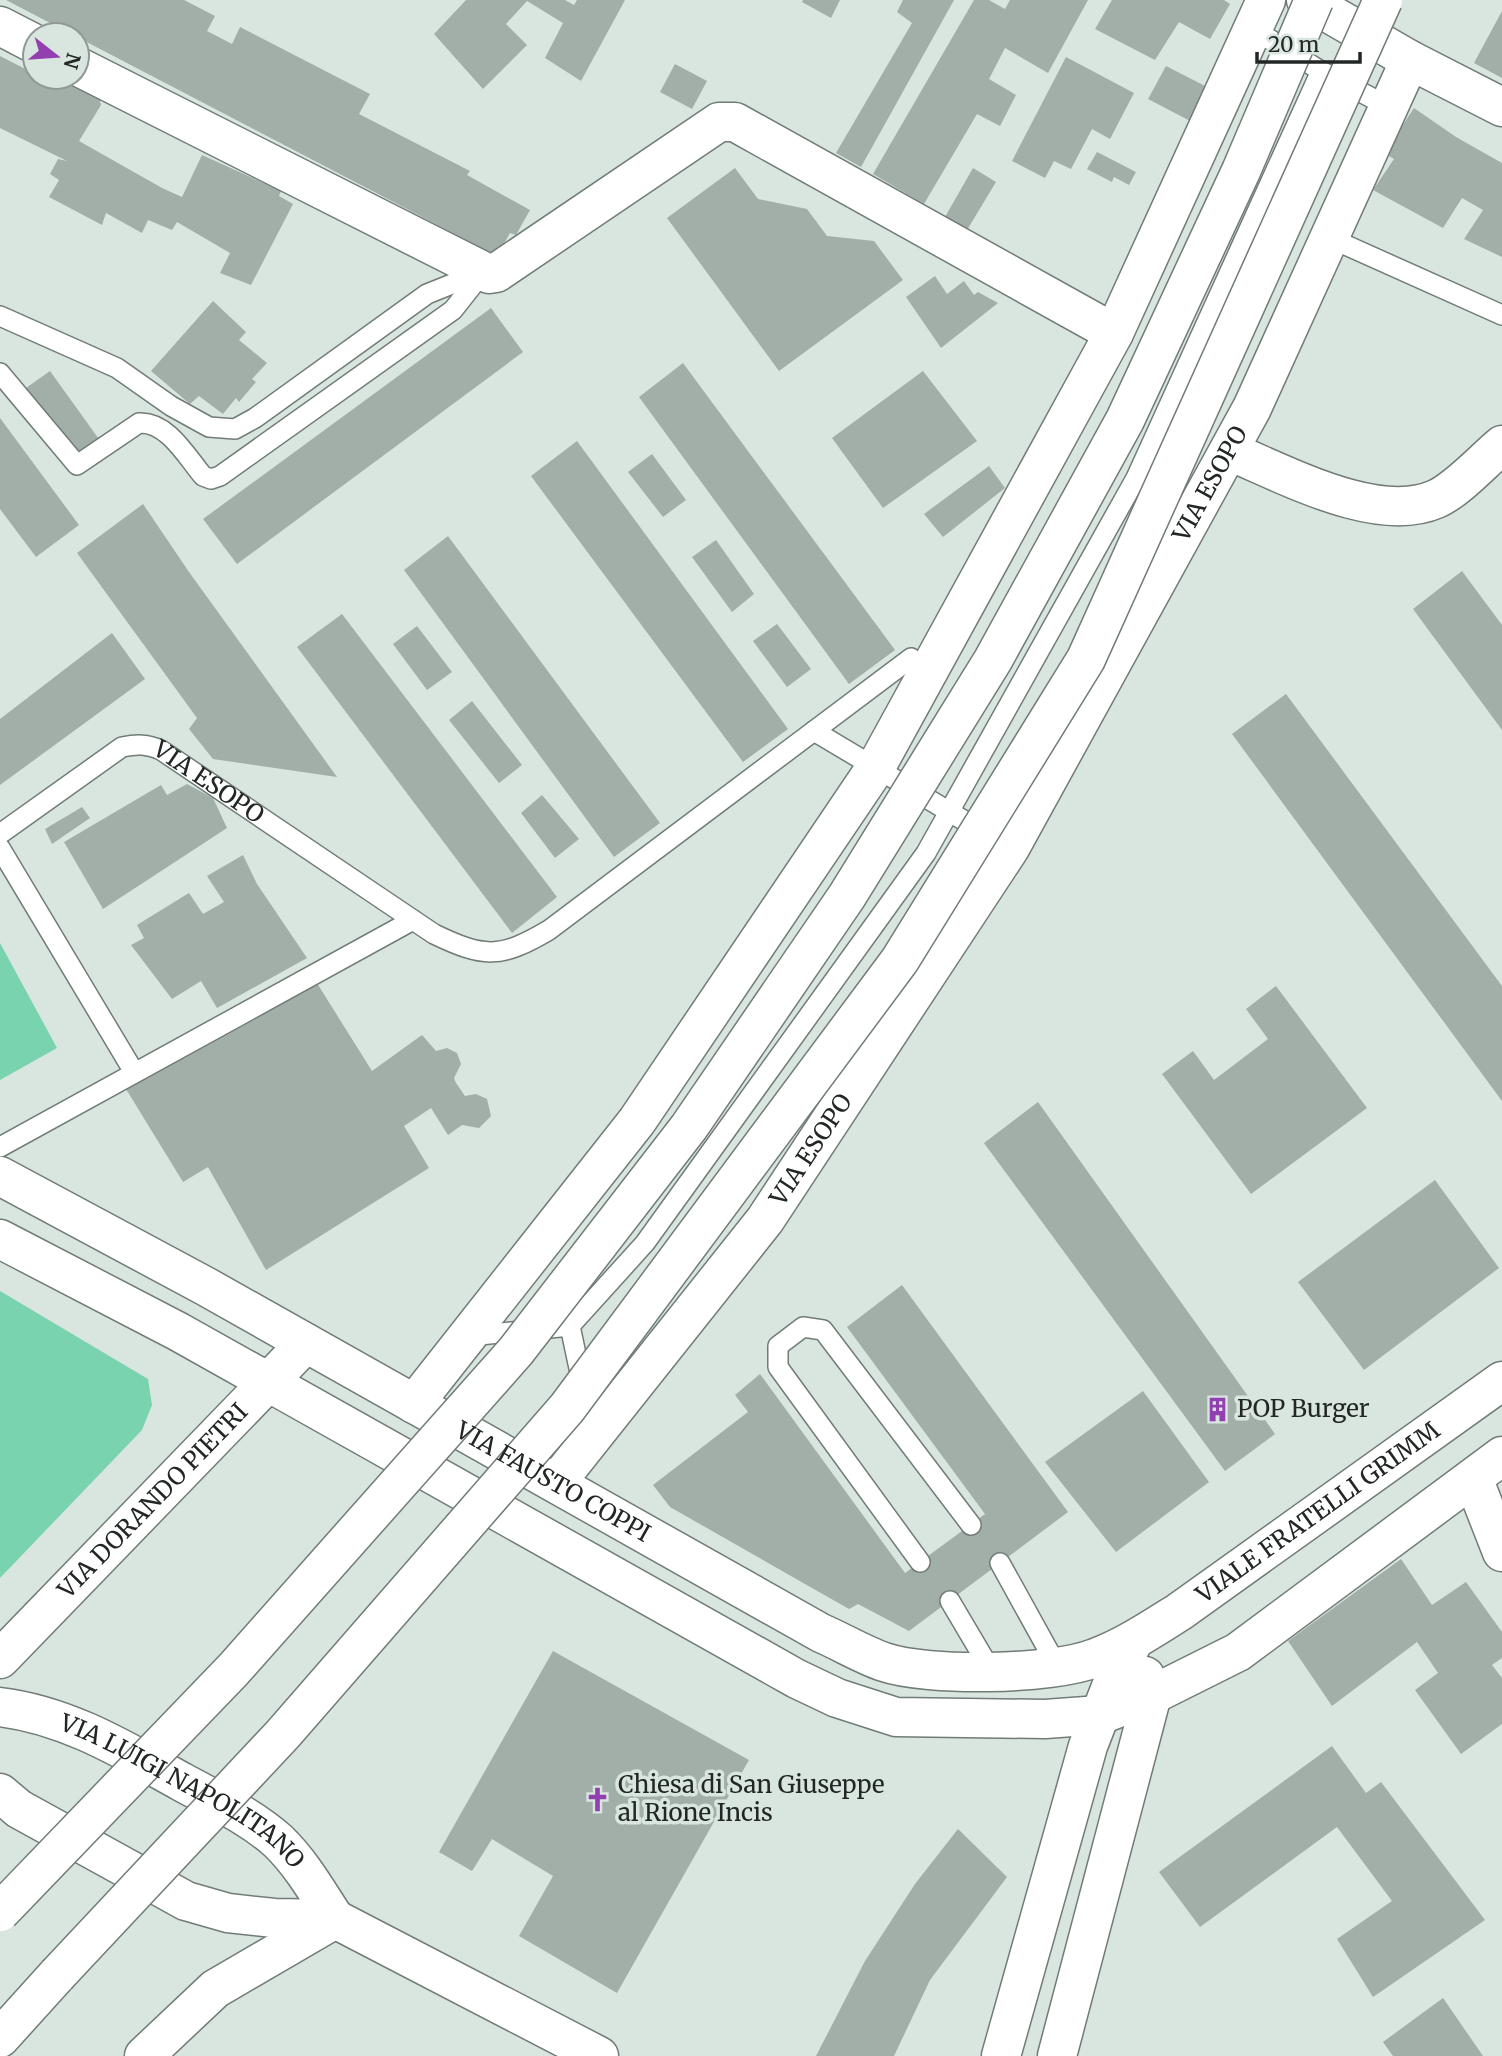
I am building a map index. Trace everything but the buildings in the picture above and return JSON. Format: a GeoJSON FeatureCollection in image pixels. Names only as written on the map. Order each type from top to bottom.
{"type":"FeatureCollection","features":[{"type":"Feature","properties":{"kind":"main road"},"geometry":{"type":"LineString","coordinates":[[1306,0],[1410,60],[1502,107]]}},
{"type":"Feature","properties":{"kind":"main road"},"geometry":{"type":"LineString","coordinates":[[0,1912],[233,1670],[516,1351],[689,1127],[847,896],[1006,636],[1125,420],[1241,171],[1314,0]]}},
{"type":"Feature","properties":{"kind":"main road"},"geometry":{"type":"LineString","coordinates":[[0,2038],[284,1734],[567,1408],[900,960],[1087,659],[1382,0]]}},
{"type":"Feature","properties":{"kind":"main road"},"geometry":{"type":"LineString","coordinates":[[414,1404],[637,1121],[876,767],[1114,333],[1259,15]]}},
{"type":"Feature","properties":{"kind":"main road"},"geometry":{"type":"LineString","coordinates":[[0,26],[21,37]]}},
{"type":"Feature","properties":{"kind":"main road","name":"VIA ESOPO"},"geometry":{"type":"LineString","coordinates":[[556,1483],[765,1220],[1010,848],[1252,408],[1410,60]]}},
{"type":"Feature","properties":{"kind":"main road"},"geometry":{"type":"LineString","coordinates":[[91,73],[483,272],[496,273],[719,122],[728,120],[1114,333]]}},
{"type":"Feature","properties":{"kind":"main road"},"geometry":{"type":"LineString","coordinates":[[1228,451],[1359,503],[1386,507],[1415,506],[1438,498],[1502,445]]}},
{"type":"Feature","properties":{"kind":"main road","name":"VIA FAUSTO COPPI"},"geometry":{"type":"LineString","coordinates":[[0,1176],[306,1343],[821,1633],[886,1663],[969,1673],[1057,1666],[1093,1659],[1134,1640]]}},
{"type":"Feature","properties":{"kind":"main road"},"geometry":{"type":"LineString","coordinates":[[4,1244],[180,1332],[797,1679],[837,1698],[896,1717],[1034,1719],[1100,1715],[1152,1695],[1238,1652],[1487,1467],[1502,1552]]}},
{"type":"Feature","properties":{"kind":"main road","name":"VIA DORANDO PIETRI"},"geometry":{"type":"LineString","coordinates":[[0,1659],[306,1343]]}},
{"type":"Feature","properties":{"kind":"main road","name":"VIALE FRATELLI GRIMM"},"geometry":{"type":"LineString","coordinates":[[1134,1640],[1180,1612],[1502,1381]]}},
{"type":"Feature","properties":{"kind":"main road"},"geometry":{"type":"LineString","coordinates":[[1058,2056],[1152,1695],[1134,1640]]}},
{"type":"Feature","properties":{"kind":"main road"},"geometry":{"type":"LineString","coordinates":[[1001,2056],[1088,1746],[1134,1640]]}},
{"type":"Feature","properties":{"kind":"main road","name":"VIA LUIGI NAPOLITANO"},"geometry":{"type":"LineString","coordinates":[[0,1707],[34,1711],[93,1734],[247,1817],[279,1842],[335,1919]]}},
{"type":"Feature","properties":{"kind":"main road","name":"VIA LUIGI NAPOLITANO"},"geometry":{"type":"LineString","coordinates":[[0,1793],[19,1809],[186,1901],[240,1914],[335,1919],[599,2056]]}},
{"type":"Feature","properties":{"kind":"main road"},"geometry":{"type":"LineString","coordinates":[[144,2056],[215,1989],[335,1919]]}},
{"type":"Feature","properties":{"kind":"main road"},"geometry":{"type":"LineString","coordinates":[[0,2030],[57,1975]]}},
{"type":"Feature","properties":{"kind":"lane"},"geometry":{"type":"LineString","coordinates":[[1259,15],[1321,71],[1389,107]]}},
{"type":"Feature","properties":{"kind":"lane"},"geometry":{"type":"LineString","coordinates":[[467,1336],[570,1326],[645,1243],[926,853],[1136,478],[1321,71]]}},
{"type":"Feature","properties":{"kind":"lane"},"geometry":{"type":"LineString","coordinates":[[1330,238],[1502,315]]}},
{"type":"Feature","properties":{"kind":"lane"},"geometry":{"type":"LineString","coordinates":[[0,316],[117,368],[171,406],[209,427],[235,429],[255,418],[427,294],[483,272]]}},
{"type":"Feature","properties":{"kind":"lane"},"geometry":{"type":"LineString","coordinates":[[0,373],[77,465],[139,423],[146,422],[164,431],[204,476],[211,479],[220,476],[453,310],[483,272]]}},
{"type":"Feature","properties":{"kind":"lane","name":"VIA ESOPO"},"geometry":{"type":"LineString","coordinates":[[0,834],[122,747],[136,744],[151,746],[413,920],[465,949],[491,953],[518,948],[549,930],[911,658]]}},
{"type":"Feature","properties":{"kind":"lane"},"geometry":{"type":"LineString","coordinates":[[814,731],[1010,848]]}},
{"type":"Feature","properties":{"kind":"lane"},"geometry":{"type":"LineString","coordinates":[[0,848],[134,1072]]}},
{"type":"Feature","properties":{"kind":"lane"},"geometry":{"type":"LineString","coordinates":[[0,1147],[413,920]]}},
{"type":"Feature","properties":{"kind":"lane"},"geometry":{"type":"LineString","coordinates":[[570,1326],[593,1437]]}},
{"type":"Feature","properties":{"kind":"lane"},"geometry":{"type":"LineString","coordinates":[[920,1562],[778,1367],[778,1346],[803,1327],[823,1330],[971,1525]]}},
{"type":"Feature","properties":{"kind":"lane"},"geometry":{"type":"LineString","coordinates":[[1000,1563],[1057,1666]]}},
{"type":"Feature","properties":{"kind":"lane"},"geometry":{"type":"LineString","coordinates":[[950,1601],[992,1672]]}},
{"type":"Feature","properties":{"kind":"green space"},"geometry":{"type":"Polygon","coordinates":[[[0,943],[57,1048],[0,1080],[0,943]]]}},
{"type":"Feature","properties":{"kind":"green space"},"geometry":{"type":"Polygon","coordinates":[[[0,1291],[148,1379],[152,1405],[142,1430],[0,1578],[0,1291]]]}},
{"type":"Feature","properties":{"kind":"place","name":"POP Burger"},"geometry":{"type":"Point","coordinates":[1217,1409]}},
{"type":"Feature","properties":{"kind":"place","name":"Chiesa di San Giuseppe al Rione Incis"},"geometry":{"type":"Point","coordinates":[598,1799]}}]}
